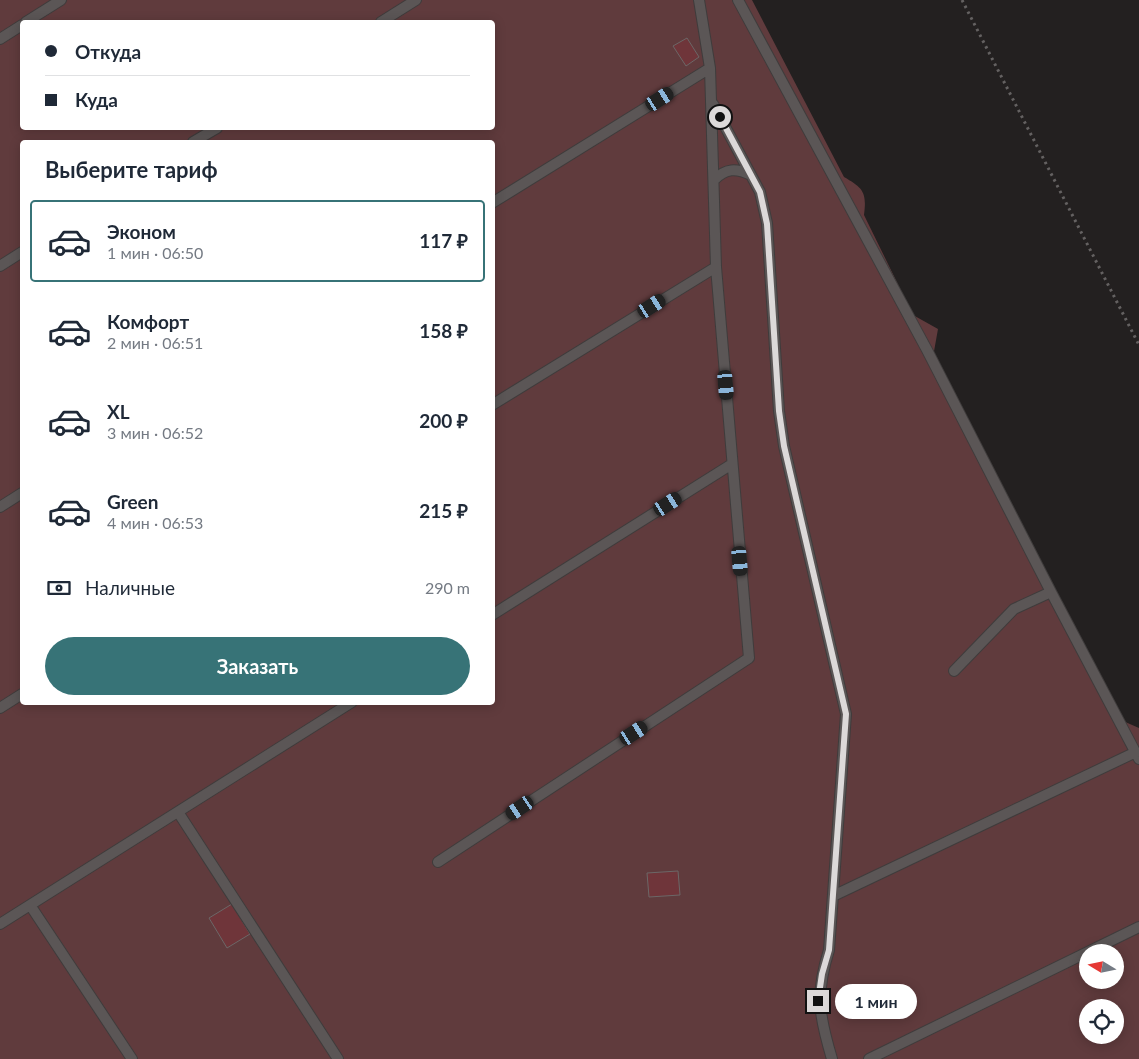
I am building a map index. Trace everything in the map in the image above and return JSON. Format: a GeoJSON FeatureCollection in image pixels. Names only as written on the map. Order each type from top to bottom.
{"type":"FeatureCollection","features":[{"type":"Feature","properties":{"kind":"lane"},"geometry":{"type":"LineString","coordinates":[[29,20],[61,0]]}},
{"type":"Feature","properties":{"kind":"lane"},"geometry":{"type":"LineString","coordinates":[[384,20],[416,0]]}},
{"type":"Feature","properties":{"kind":"lane"},"geometry":{"type":"LineString","coordinates":[[438,862],[748,658],[716,267],[710,68],[699,0]]}},
{"type":"Feature","properties":{"kind":"lane"},"geometry":{"type":"LineString","coordinates":[[738,0],[927,350],[1137,756],[833,896]]}},
{"type":"Feature","properties":{"kind":"lane"},"geometry":{"type":"LineString","coordinates":[[0,39],[20,26]]}},
{"type":"Feature","properties":{"kind":"lane"},"geometry":{"type":"LineString","coordinates":[[495,201],[710,68]]}},
{"type":"Feature","properties":{"kind":"lane"},"geometry":{"type":"LineString","coordinates":[[712,102],[760,192],[767,224],[779,411],[784,446],[846,714],[829,950],[822,974],[818,1001],[823,1029],[832,1059]]}},
{"type":"Feature","properties":{"kind":"lane"},"geometry":{"type":"LineString","coordinates":[[197,140],[214,130]]}},
{"type":"Feature","properties":{"kind":"lane"},"geometry":{"type":"LineString","coordinates":[[714,180],[727,170],[740,170],[751,175]]}},
{"type":"Feature","properties":{"kind":"lane"},"geometry":{"type":"LineString","coordinates":[[0,266],[20,253]]}},
{"type":"Feature","properties":{"kind":"lane"},"geometry":{"type":"LineString","coordinates":[[495,403],[716,267]]}},
{"type":"Feature","properties":{"kind":"lane"},"geometry":{"type":"LineString","coordinates":[[495,612],[732,464]]}},
{"type":"Feature","properties":{"kind":"lane"},"geometry":{"type":"LineString","coordinates":[[0,507],[20,494]]}},
{"type":"Feature","properties":{"kind":"lane"},"geometry":{"type":"LineString","coordinates":[[954,671],[1014,609],[1051,592]]}},
{"type":"Feature","properties":{"kind":"lane"},"geometry":{"type":"LineString","coordinates":[[0,708],[20,695]]}},
{"type":"Feature","properties":{"kind":"lane"},"geometry":{"type":"LineString","coordinates":[[0,924],[347,705]]}},
{"type":"Feature","properties":{"kind":"lane"},"geometry":{"type":"LineString","coordinates":[[178,812],[338,1059]]}},
{"type":"Feature","properties":{"kind":"lane"},"geometry":{"type":"LineString","coordinates":[[30,905],[132,1059]]}},
{"type":"Feature","properties":{"kind":"lane"},"geometry":{"type":"LineString","coordinates":[[869,1059],[1139,927]]}},
{"type":"Feature","properties":{"kind":"path"},"geometry":{"type":"LineString","coordinates":[[962,0],[1139,345]]}},
{"type":"Feature","properties":{"kind":"shaded area"},"geometry":{"type":"Polygon","coordinates":[[[0,0],[752,0],[844,177],[856,184],[862,192],[865,201],[864,215],[913,315],[938,329],[933,357],[1123,721],[1139,728],[1139,1059],[0,1059],[0,0]]]}},
{"type":"Feature","properties":{"kind":"building"},"geometry":{"type":"Polygon","coordinates":[[[687,38],[699,57],[686,66],[673,46],[687,38]]]}},
{"type":"Feature","properties":{"kind":"building"},"geometry":{"type":"Polygon","coordinates":[[[678,871],[680,895],[649,897],[647,873],[678,871]]]}},
{"type":"Feature","properties":{"kind":"building"},"geometry":{"type":"Polygon","coordinates":[[[232,904],[250,934],[227,948],[209,918],[232,904]]]}},
{"type":"Feature","properties":{"kind":"route"},"geometry":{"type":"LineString","coordinates":[[720,117],[760,192],[767,224],[779,411],[784,446],[846,714],[829,950],[822,974],[818,1001]]}}]}
